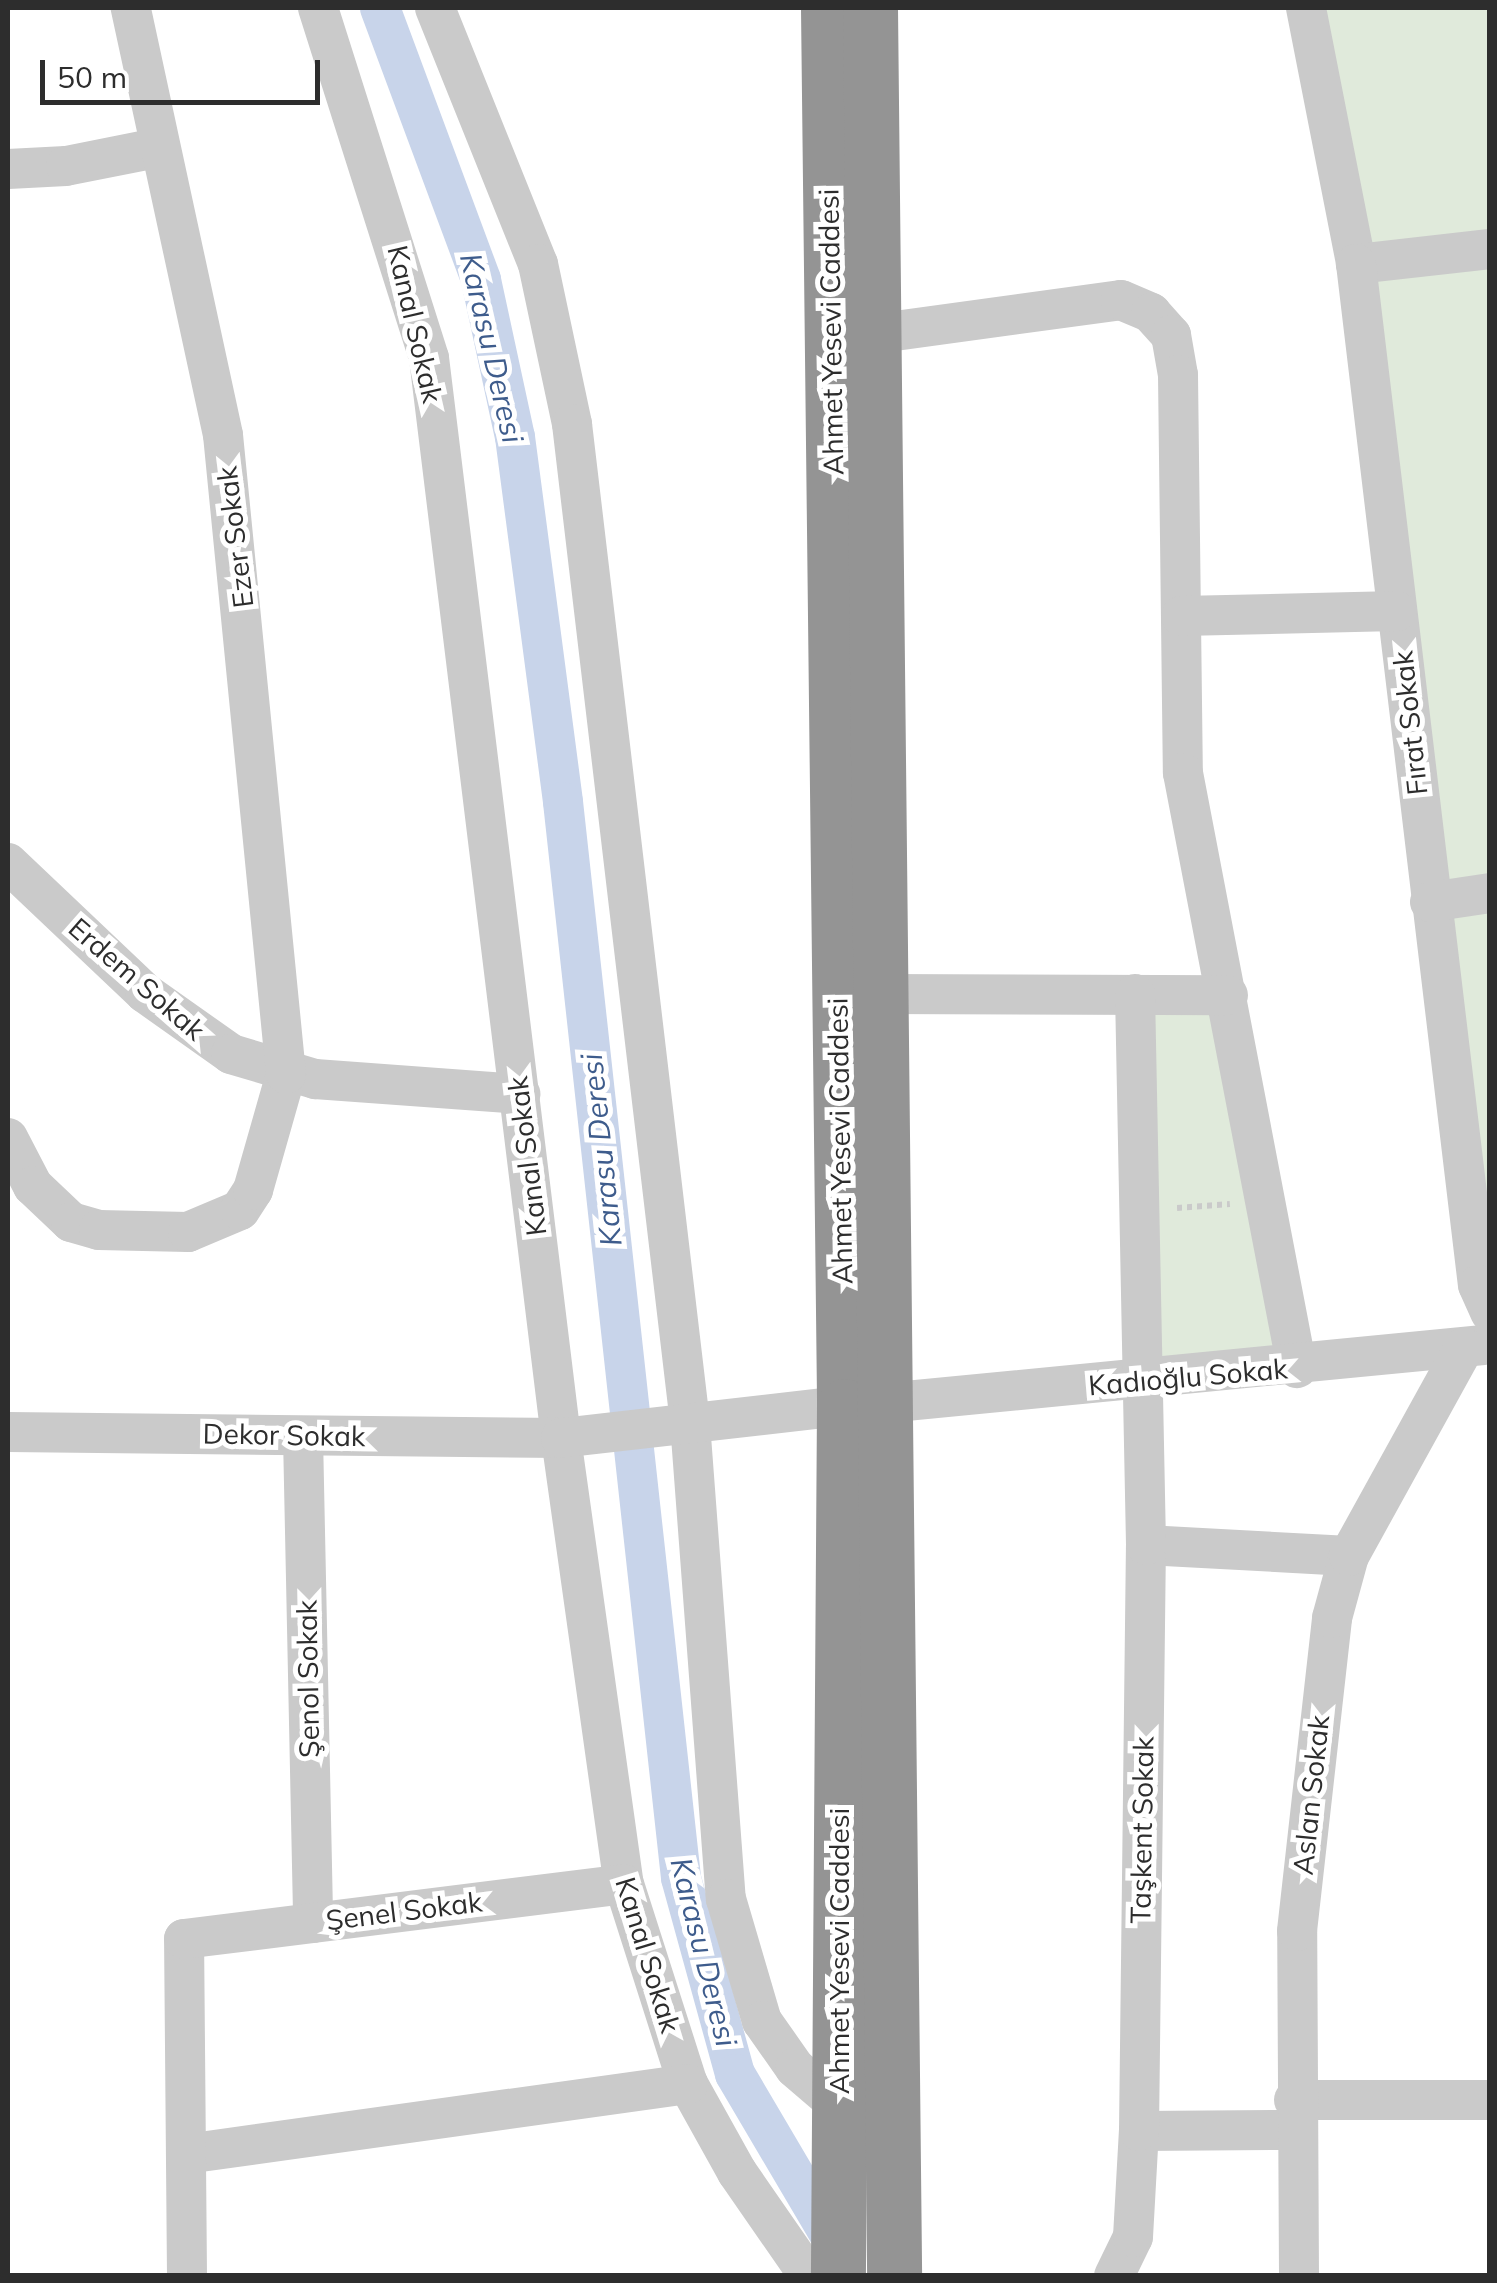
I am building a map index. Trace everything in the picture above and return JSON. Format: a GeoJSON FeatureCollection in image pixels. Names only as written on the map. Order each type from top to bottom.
{"type":"FeatureCollection","features":[{"type":"Feature","properties":{"kind":"highway","name":"Ahmet Yesevi Caddesi"},"geometry":{"type":"LineString","coordinates":[[828,8],[864,1405],[893,2251]]}},
{"type":"Feature","properties":{"kind":"highway","name":"Ahmet Yesevi Caddesi"},"geometry":{"type":"LineString","coordinates":[[838,2276],[837,2104],[880,994],[870,8]]}},
{"type":"Feature","properties":{"kind":"street","name":"Ezer Sokak"},"geometry":{"type":"LineString","coordinates":[[131,8],[156,148],[223,435],[286,1074]]}},
{"type":"Feature","properties":{"kind":"street","name":"Kanal Sokak"},"geometry":{"type":"LineString","coordinates":[[318,8],[392,224],[429,358],[561,1438],[624,1884],[688,2084],[737,2172],[808,2276]]}},
{"type":"Feature","properties":{"kind":"street"},"geometry":{"type":"LineString","coordinates":[[435,8],[538,264],[572,424],[690,1423],[720,1848],[734,1938],[776,2045],[837,2104]]}},
{"type":"Feature","properties":{"kind":"street","name":"Fırat Sokak"},"geometry":{"type":"LineString","coordinates":[[1306,8],[1356,264],[1478,1285],[1490,1312]]}},
{"type":"Feature","properties":{"kind":"street"},"geometry":{"type":"LineString","coordinates":[[8,170],[66,166],[156,148]]}},
{"type":"Feature","properties":{"kind":"street"},"geometry":{"type":"LineString","coordinates":[[1356,264],[1490,249]]}},
{"type":"Feature","properties":{"kind":"street"},"geometry":{"type":"LineString","coordinates":[[873,334],[1121,300],[1151,312],[1177,353],[1183,773],[1297,1368]]}},
{"type":"Feature","properties":{"kind":"street"},"geometry":{"type":"LineString","coordinates":[[1181,616],[1397,611]]}},
{"type":"Feature","properties":{"kind":"street","name":"Erdem Sokak"},"geometry":{"type":"LineString","coordinates":[[8,863],[196,1033],[286,1074],[520,1094]]}},
{"type":"Feature","properties":{"kind":"street"},"geometry":{"type":"LineString","coordinates":[[1430,902],[1490,893]]}},
{"type":"Feature","properties":{"kind":"street"},"geometry":{"type":"LineString","coordinates":[[880,994],[1228,994]]}},
{"type":"Feature","properties":{"kind":"street","name":"Taşkent Sokak"},"geometry":{"type":"LineString","coordinates":[[1114,2276],[1133,2237],[1139,2131],[1146,1545],[1135,994]]}},
{"type":"Feature","properties":{"kind":"street"},"geometry":{"type":"LineString","coordinates":[[8,1138],[33,1186],[71,1222],[99,1230],[188,1232],[240,1210],[254,1190],[286,1074]]}},
{"type":"Feature","properties":{"kind":"street","name":"Kadıoğlu Sokak"},"geometry":{"type":"LineString","coordinates":[[690,1423],[1297,1368],[1477,1346]]}},
{"type":"Feature","properties":{"kind":"street","name":"Aslan Sokak"},"geometry":{"type":"LineString","coordinates":[[1299,2276],[1294,2115],[1300,1896],[1332,1618],[1349,1556],[1477,1346]]}},
{"type":"Feature","properties":{"kind":"street","name":"Dekor Sokak"},"geometry":{"type":"LineString","coordinates":[[8,1432],[561,1438],[690,1423]]}},
{"type":"Feature","properties":{"kind":"street","name":"Şenol Sokak"},"geometry":{"type":"LineString","coordinates":[[303,1436],[313,1923]]}},
{"type":"Feature","properties":{"kind":"street"},"geometry":{"type":"LineString","coordinates":[[1146,1545],[1349,1556]]}},
{"type":"Feature","properties":{"kind":"street","name":"Şenel Sokak"},"geometry":{"type":"LineString","coordinates":[[186,2154],[184,1939],[624,1884]]}},
{"type":"Feature","properties":{"kind":"street"},"geometry":{"type":"LineString","coordinates":[[187,2276],[186,2154],[688,2084]]}},
{"type":"Feature","properties":{"kind":"street"},"geometry":{"type":"LineString","coordinates":[[1139,2131],[1490,2100]]}},
{"type":"Feature","properties":{"kind":"street"},"geometry":{"type":"LineString","coordinates":[[893,2251],[918,2276]]}},
{"type":"Feature","properties":{"kind":"path"},"geometry":{"type":"LineString","coordinates":[[1140,1211],[1266,1202]]}},
{"type":"Feature","properties":{"kind":"green space"},"geometry":{"type":"Polygon","coordinates":[[[1306,8],[1489,8],[1489,1312],[1306,8]]]}},
{"type":"Feature","properties":{"kind":"green space"},"geometry":{"type":"Polygon","coordinates":[[[1135,994],[1228,995],[1297,1368],[1144,1380],[1135,994]]]}},
{"type":"Feature","properties":{"kind":"waterway","name":"Karasu Deresi"},"geometry":{"type":"LineString","coordinates":[[380,8],[481,280],[515,437],[563,802],[681,1878],[735,2074],[837,2247]]}}]}
